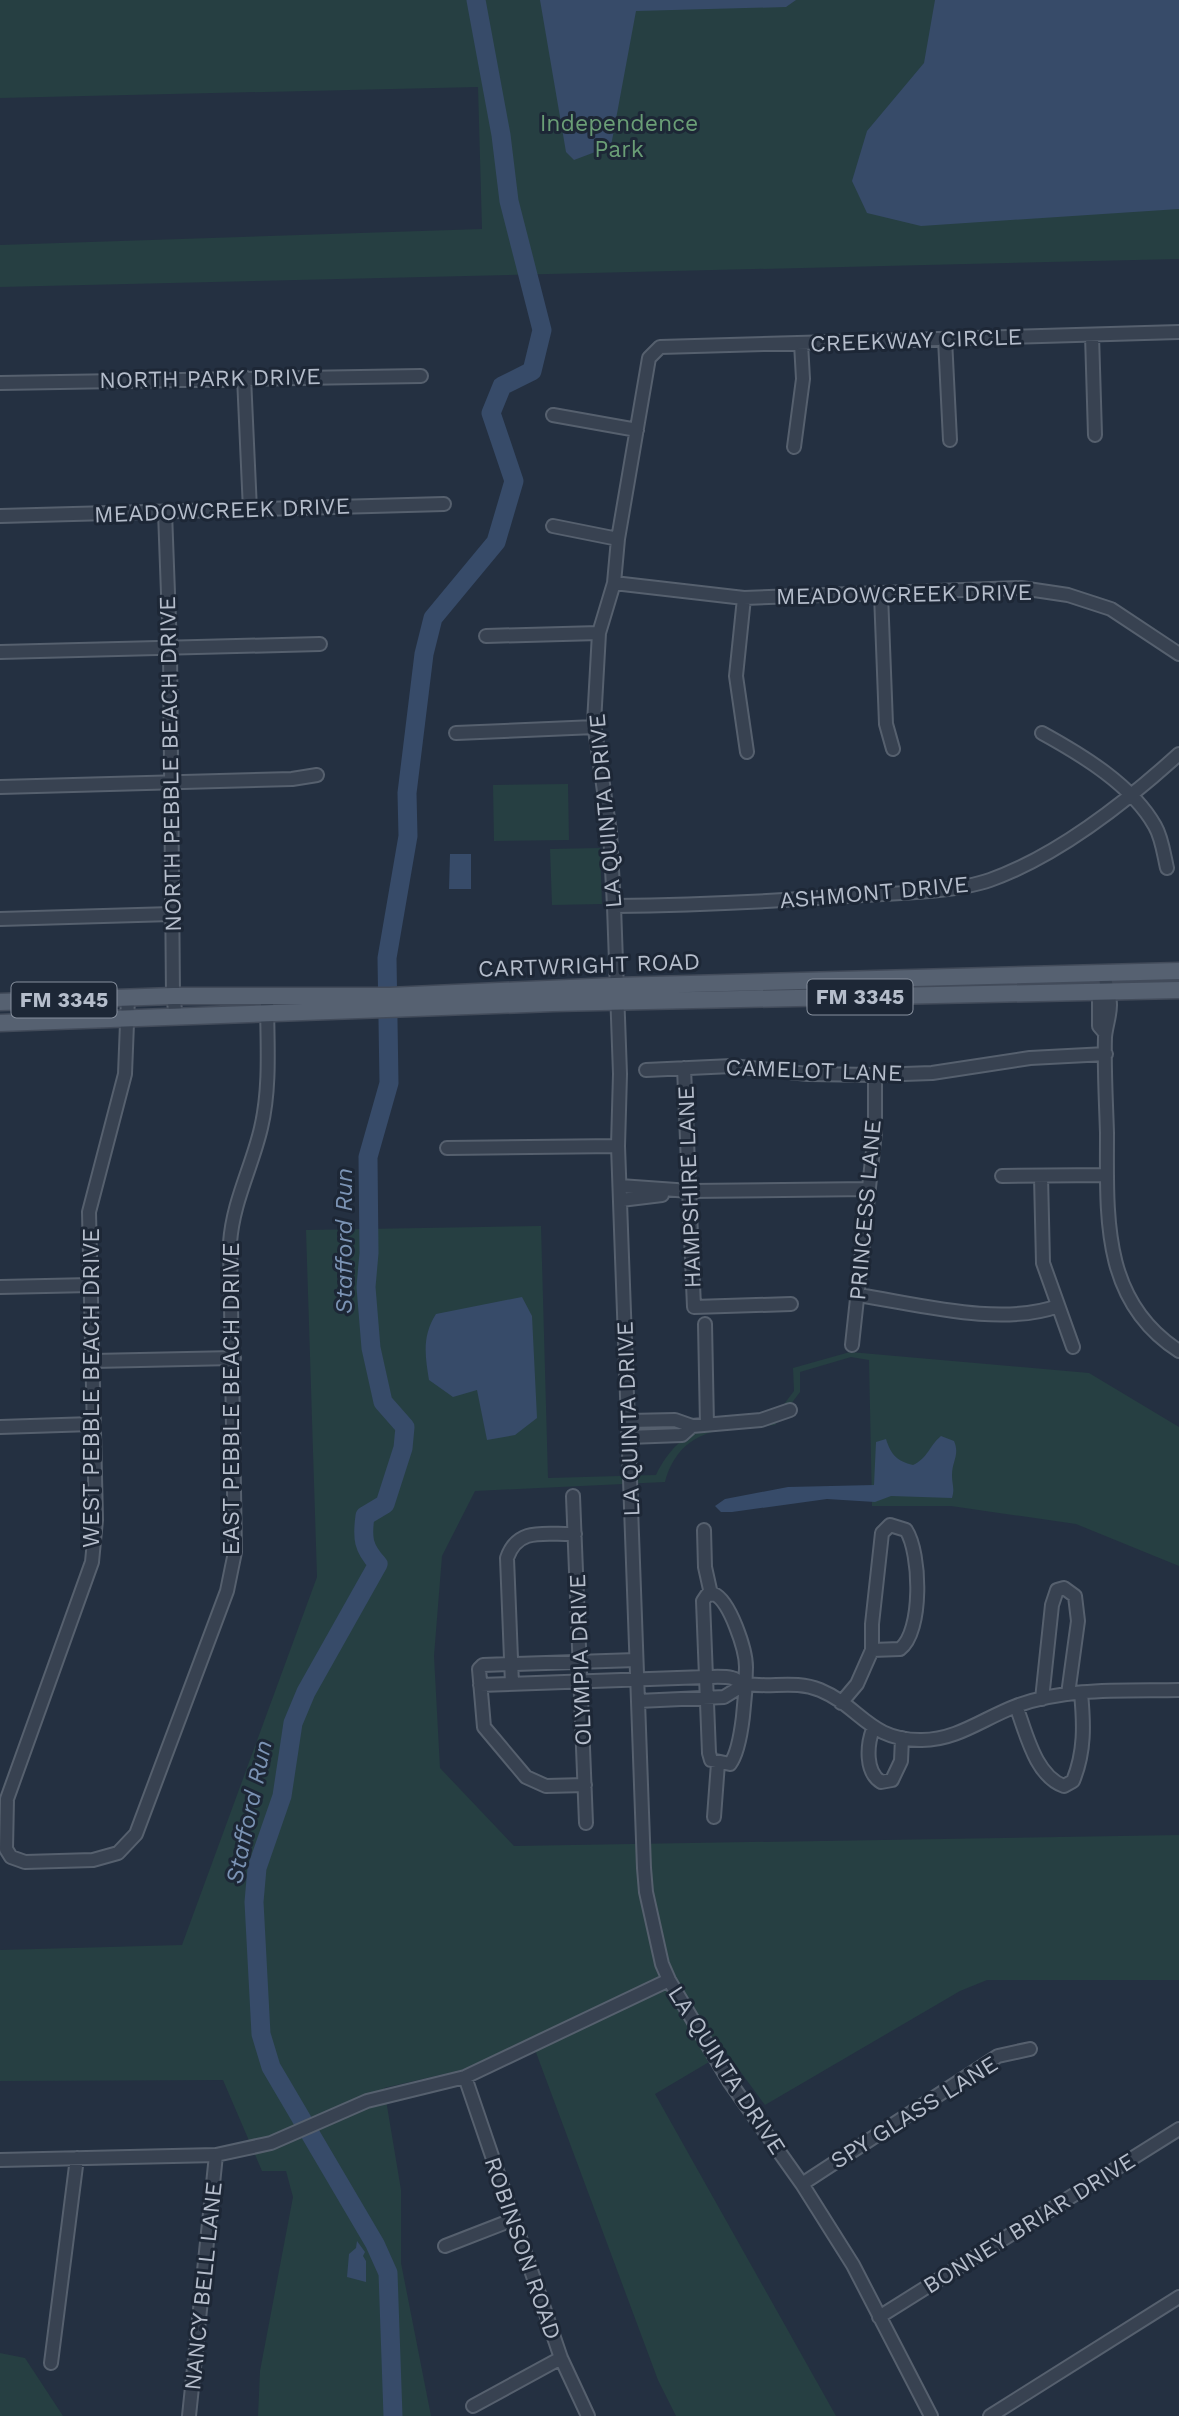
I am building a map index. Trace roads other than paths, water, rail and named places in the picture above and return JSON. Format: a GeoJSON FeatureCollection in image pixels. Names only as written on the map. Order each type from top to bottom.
{"type":"FeatureCollection","features":[{"type":"Feature","properties":{"kind":"main road","name":"CARTWRIGHT ROAD"},"geometry":{"type":"LineString","coordinates":[[0,1002],[173,996],[334,1011],[440,1000],[1179,971]]}},
{"type":"Feature","properties":{"kind":"main road","name":"CARTWRIGHT ROAD"},"geometry":{"type":"LineString","coordinates":[[615,994],[1105,993],[1179,990]]}},
{"type":"Feature","properties":{"kind":"main road","name":"CARTWRIGHT ROAD"},"geometry":{"type":"LineString","coordinates":[[0,1023],[176,1016],[342,995],[440,1000]]}},
{"type":"Feature","properties":{"kind":"street","name":"CREEKWAY CIRCLE"},"geometry":{"type":"LineString","coordinates":[[654,352],[670,345],[1179,332]]}},
{"type":"Feature","properties":{"kind":"street"},"geometry":{"type":"LineString","coordinates":[[1092,335],[1095,435]]}},
{"type":"Feature","properties":{"kind":"street"},"geometry":{"type":"LineString","coordinates":[[944,339],[950,440]]}},
{"type":"Feature","properties":{"kind":"street"},"geometry":{"type":"LineString","coordinates":[[794,447],[803,379],[801,343]]}},
{"type":"Feature","properties":{"kind":"street","name":"LA QUINTA DRIVE"},"geometry":{"type":"LineString","coordinates":[[654,352],[649,358],[618,539],[614,583],[599,634],[595,727],[610,832],[614,906],[615,994],[620,1074],[618,1146],[646,1892],[668,1980],[729,2081],[802,2184],[853,2264],[931,2416]]}},
{"type":"Feature","properties":{"kind":"street","name":"NORTH PARK DRIVE"},"geometry":{"type":"LineString","coordinates":[[0,383],[421,376]]}},
{"type":"Feature","properties":{"kind":"street"},"geometry":{"type":"LineString","coordinates":[[244,377],[250,510]]}},
{"type":"Feature","properties":{"kind":"street"},"geometry":{"type":"LineString","coordinates":[[553,415],[637,430]]}},
{"type":"Feature","properties":{"kind":"street","name":"MEADOWCREEK DRIVE"},"geometry":{"type":"LineString","coordinates":[[0,516],[444,504]]}},
{"type":"Feature","properties":{"kind":"street","name":"NORTH PEBBLE BEACH DRIVE"},"geometry":{"type":"LineString","coordinates":[[165,512],[170,648],[173,996],[176,1016]]}},
{"type":"Feature","properties":{"kind":"street"},"geometry":{"type":"LineString","coordinates":[[553,526],[618,539]]}},
{"type":"Feature","properties":{"kind":"street","name":"MEADOWCREEK DRIVE"},"geometry":{"type":"LineString","coordinates":[[614,583],[744,598],[1021,588],[1068,595],[1111,609],[1179,654]]}},
{"type":"Feature","properties":{"kind":"street"},"geometry":{"type":"LineString","coordinates":[[881,594],[886,724],[893,749]]}},
{"type":"Feature","properties":{"kind":"street"},"geometry":{"type":"LineString","coordinates":[[744,598],[736,676],[747,752]]}},
{"type":"Feature","properties":{"kind":"street"},"geometry":{"type":"LineString","coordinates":[[486,636],[599,634]]}},
{"type":"Feature","properties":{"kind":"street"},"geometry":{"type":"LineString","coordinates":[[0,652],[320,644]]}},
{"type":"Feature","properties":{"kind":"street"},"geometry":{"type":"LineString","coordinates":[[456,733],[595,727]]}},
{"type":"Feature","properties":{"kind":"street"},"geometry":{"type":"LineString","coordinates":[[1042,733],[1086,760],[1132,797],[1156,827],[1167,869]]}},
{"type":"Feature","properties":{"kind":"street","name":"ASHMONT DRIVE"},"geometry":{"type":"LineString","coordinates":[[614,906],[724,904],[917,892],[989,881],[1061,845],[1132,797],[1179,754]]}},
{"type":"Feature","properties":{"kind":"street"},"geometry":{"type":"LineString","coordinates":[[0,787],[292,779],[317,775]]}},
{"type":"Feature","properties":{"kind":"street"},"geometry":{"type":"LineString","coordinates":[[0,919],[172,914]]}},
{"type":"Feature","properties":{"kind":"street"},"geometry":{"type":"LineString","coordinates":[[1105,974],[1105,993],[1110,1001],[1105,1033],[1107,1175],[1112,1250],[1124,1290],[1146,1325],[1179,1351]]}},
{"type":"Feature","properties":{"kind":"street","name":"WEST PEBBLE BEACH DRIVE"},"geometry":{"type":"LineString","coordinates":[[8,1852],[7,1799],[92,1562],[96,1520],[89,1212],[125,1074],[128,998]]}},
{"type":"Feature","properties":{"kind":"street","name":"EAST PEBBLE BEACH DRIVE"},"geometry":{"type":"LineString","coordinates":[[8,1852],[11,1857],[25,1863],[106,1857],[118,1853],[136,1834],[226,1591],[235,1552],[232,1216],[261,1129],[267,1088],[267,1005]]}},
{"type":"Feature","properties":{"kind":"street","name":"CAMELOT LANE"},"geometry":{"type":"LineString","coordinates":[[646,1070],[741,1066],[808,1074],[875,1075],[932,1073],[1017,1059],[1106,1054]]}},
{"type":"Feature","properties":{"kind":"street","name":"HAMPSHIRE LANE"},"geometry":{"type":"LineString","coordinates":[[684,1068],[694,1307],[791,1304]]}},
{"type":"Feature","properties":{"kind":"street","name":"PRINCESS LANE"},"geometry":{"type":"LineString","coordinates":[[852,1345],[875,1132],[875,1075]]}},
{"type":"Feature","properties":{"kind":"street"},"geometry":{"type":"LineString","coordinates":[[447,1148],[618,1146]]}},
{"type":"Feature","properties":{"kind":"street"},"geometry":{"type":"LineString","coordinates":[[1002,1176],[1107,1175]]}},
{"type":"Feature","properties":{"kind":"street"},"geometry":{"type":"LineString","coordinates":[[1041,1176],[1043,1263],[1073,1347]]}},
{"type":"Feature","properties":{"kind":"street"},"geometry":{"type":"LineString","coordinates":[[620,1186],[690,1191],[869,1189]]}},
{"type":"Feature","properties":{"kind":"street"},"geometry":{"type":"LineString","coordinates":[[621,1200],[690,1191]]}},
{"type":"Feature","properties":{"kind":"street"},"geometry":{"type":"LineString","coordinates":[[0,1287],[91,1285]]}},
{"type":"Feature","properties":{"kind":"street"},"geometry":{"type":"LineString","coordinates":[[858,1295],[947,1309],[1021,1314],[1037,1313],[1058,1306]]}},
{"type":"Feature","properties":{"kind":"street"},"geometry":{"type":"LineString","coordinates":[[705,1324],[707,1425]]}},
{"type":"Feature","properties":{"kind":"street"},"geometry":{"type":"LineString","coordinates":[[93,1361],[234,1358]]}},
{"type":"Feature","properties":{"kind":"street"},"geometry":{"type":"LineString","coordinates":[[628,1421],[675,1420],[692,1426],[707,1425],[761,1420],[790,1410]]}},
{"type":"Feature","properties":{"kind":"street"},"geometry":{"type":"LineString","coordinates":[[0,1427],[92,1424]]}},
{"type":"Feature","properties":{"kind":"street"},"geometry":{"type":"LineString","coordinates":[[628,1437],[682,1435],[692,1426]]}},
{"type":"Feature","properties":{"kind":"street","name":"OLYMPIA DRIVE"},"geometry":{"type":"LineString","coordinates":[[573,1496],[586,1823]]}},
{"type":"Feature","properties":{"kind":"street"},"geometry":{"type":"LineString","coordinates":[[841,1703],[857,1684],[872,1650],[872,1624],[882,1533],[890,1525],[895,1525],[906,1530],[914,1551],[914,1631],[900,1649],[872,1650]]}},
{"type":"Feature","properties":{"kind":"street"},"geometry":{"type":"LineString","coordinates":[[704,1530],[705,1567],[713,1594],[727,1603],[746,1664],[735,1758],[730,1764],[711,1760],[709,1753],[703,1601],[713,1594]]}},
{"type":"Feature","properties":{"kind":"street"},"geometry":{"type":"LineString","coordinates":[[512,1684],[507,1558],[511,1548],[523,1536],[575,1534]]}},
{"type":"Feature","properties":{"kind":"street"},"geometry":{"type":"LineString","coordinates":[[1016,1706],[1037,1760],[1048,1776],[1064,1786],[1073,1781],[1080,1762],[1083,1736],[1075,1694],[1075,1596],[1073,1591],[1064,1588],[1057,1590],[1054,1597],[1042,1699]]}},
{"type":"Feature","properties":{"kind":"street"},"geometry":{"type":"LineString","coordinates":[[585,1785],[546,1786],[526,1777],[484,1727],[479,1669],[483,1665],[636,1660]]}},
{"type":"Feature","properties":{"kind":"street"},"geometry":{"type":"LineString","coordinates":[[480,1685],[706,1677],[733,1678],[745,1684],[807,1686],[841,1703],[873,1729],[902,1738],[939,1738],[966,1730],[1016,1706],[1042,1699],[1075,1694],[1179,1690]]}},
{"type":"Feature","properties":{"kind":"street"},"geometry":{"type":"LineString","coordinates":[[638,1700],[724,1697],[745,1684]]}},
{"type":"Feature","properties":{"kind":"street"},"geometry":{"type":"LineString","coordinates":[[873,1729],[869,1740],[870,1763],[875,1778],[881,1782],[892,1780],[899,1769],[902,1738]]}},
{"type":"Feature","properties":{"kind":"street"},"geometry":{"type":"LineString","coordinates":[[714,1817],[718,1763]]}},
{"type":"Feature","properties":{"kind":"street"},"geometry":{"type":"LineString","coordinates":[[0,2160],[216,2155],[271,2143],[367,2101],[465,2077],[668,1980]]}},
{"type":"Feature","properties":{"kind":"street","name":"SPY GLASS LANE"},"geometry":{"type":"LineString","coordinates":[[802,2184],[998,2056],[1030,2049]]}},
{"type":"Feature","properties":{"kind":"street","name":"ROBINSON ROAD"},"geometry":{"type":"LineString","coordinates":[[465,2077],[561,2358],[587,2416]]}},
{"type":"Feature","properties":{"kind":"street","name":"BONNEY BRIAR DRIVE"},"geometry":{"type":"LineString","coordinates":[[879,2317],[1179,2129]]}},
{"type":"Feature","properties":{"kind":"street","name":"NANCY BELL LANE"},"geometry":{"type":"LineString","coordinates":[[189,2416],[216,2155]]}},
{"type":"Feature","properties":{"kind":"street"},"geometry":{"type":"LineString","coordinates":[[51,2364],[77,2158]]}},
{"type":"Feature","properties":{"kind":"street"},"geometry":{"type":"LineString","coordinates":[[445,2246],[512,2220]]}},
{"type":"Feature","properties":{"kind":"street"},"geometry":{"type":"LineString","coordinates":[[990,2416],[1179,2297]]}},
{"type":"Feature","properties":{"kind":"street"},"geometry":{"type":"LineString","coordinates":[[473,2406],[561,2358]]}},
{"type":"Feature","properties":{"kind":"water"},"geometry":{"type":"Polygon","coordinates":[[[540,0],[796,0],[786,7],[636,11],[611,146],[574,160],[566,152],[540,0]]]}},
{"type":"Feature","properties":{"kind":"water"},"geometry":{"type":"Polygon","coordinates":[[[935,0],[1179,0],[1179,209],[921,226],[867,213],[852,181],[867,131],[924,63],[935,0]]]}},
{"type":"Feature","properties":{"kind":"water"},"geometry":{"type":"Polygon","coordinates":[[[450,854],[471,854],[471,889],[449,889],[450,854]]]}},
{"type":"Feature","properties":{"kind":"water"},"geometry":{"type":"Polygon","coordinates":[[[522,1297],[532,1316],[537,1418],[515,1435],[487,1440],[477,1390],[453,1397],[429,1380],[426,1354],[428,1330],[436,1314],[522,1297]]]}},
{"type":"Feature","properties":{"kind":"water"},"geometry":{"type":"Polygon","coordinates":[[[941,1436],[954,1441],[956,1446],[952,1470],[952,1498],[891,1496],[875,1502],[827,1499],[732,1512],[721,1512],[715,1506],[725,1499],[788,1487],[874,1485],[876,1442],[886,1439],[895,1456],[913,1465],[922,1459],[941,1436]]]}},
{"type":"Feature","properties":{"kind":"water"},"geometry":{"type":"Polygon","coordinates":[[[357,2241],[365,2252],[363,2256],[366,2261],[366,2282],[347,2277],[349,2254],[356,2248],[357,2241]]]}},
{"type":"Feature","properties":{"kind":"waterway","name":"Stafford Run"},"geometry":{"type":"LineString","coordinates":[[393,2416],[388,2273],[375,2244],[271,2067],[261,2034],[254,1902],[257,1868],[282,1796],[293,1723],[306,1692],[378,1564],[369,1553],[365,1542],[365,1516],[385,1504],[403,1448],[405,1427],[383,1402],[371,1348],[366,1287],[369,1253],[368,1157],[389,1083],[387,958],[408,836],[407,793],[424,654],[433,618],[496,542],[514,481],[491,413],[502,386],[532,371],[542,330],[509,201],[501,135],[476,0]]}},
{"type":"Feature","properties":{"kind":"park label","name":"Independence Park"},"geometry":{"type":"Point","coordinates":[619,136]}}]}
